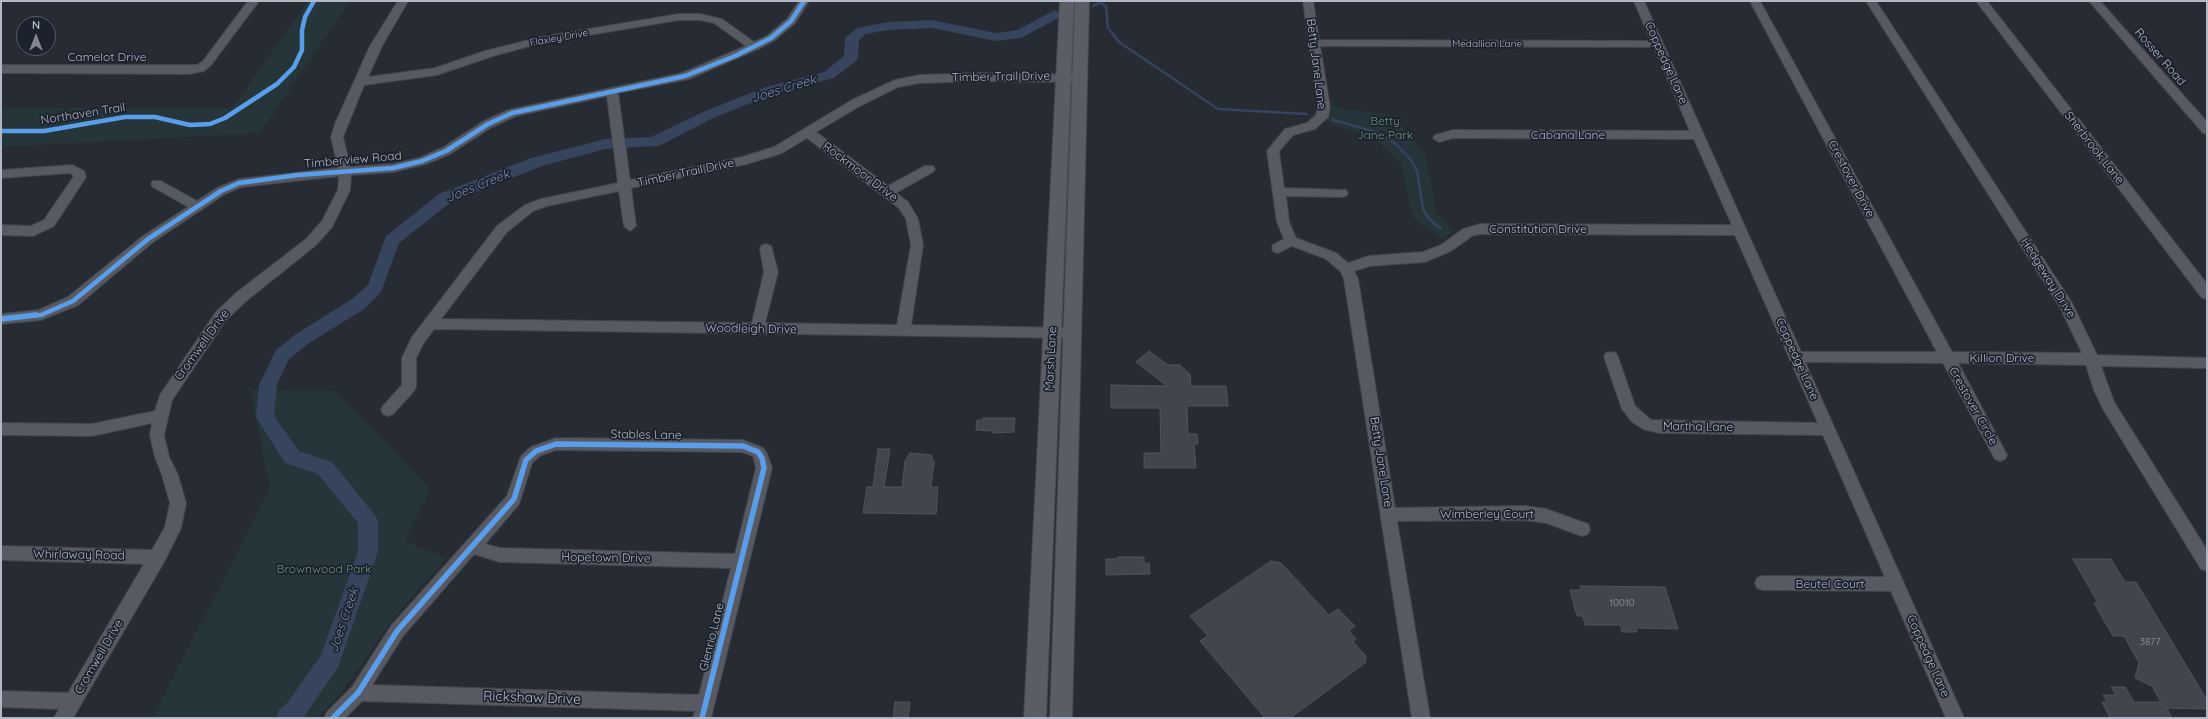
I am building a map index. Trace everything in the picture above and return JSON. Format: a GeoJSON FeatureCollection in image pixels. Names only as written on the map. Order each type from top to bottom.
{"type":"FeatureCollection","features":[{"type":"Feature","properties":{"kind":"main road","name":"Marsh Lane"},"geometry":{"type":"LineString","coordinates":[[1061,718],[1077,197],[1067,1]]}},
{"type":"Feature","properties":{"kind":"main road","name":"Marsh Lane"},"geometry":{"type":"LineString","coordinates":[[1035,718],[1058,197],[1082,1]]}},
{"type":"Feature","properties":{"kind":"main road"},"geometry":{"type":"LineString","coordinates":[[1058,197],[1077,197]]}},
{"type":"Feature","properties":{"kind":"main road"},"geometry":{"type":"LineString","coordinates":[[1046,479],[1068,479]]}},
{"type":"Feature","properties":{"kind":"main road"},"geometry":{"type":"LineString","coordinates":[[1040,614],[1064,615]]}},
{"type":"Feature","properties":{"kind":"street","name":"Camelot Drive"},"geometry":{"type":"LineString","coordinates":[[1,69],[189,70],[200,68],[207,63],[254,1]]}},
{"type":"Feature","properties":{"kind":"street","name":"Cromwell Drive"},"geometry":{"type":"LineString","coordinates":[[63,718],[158,557],[173,528],[178,504],[170,475],[162,457],[157,434],[165,399],[172,386],[221,316],[241,297],[311,242],[326,224],[344,190],[345,172],[337,138],[359,82],[376,46],[403,1]]}},
{"type":"Feature","properties":{"kind":"street","name":"Timberview Road"},"geometry":{"type":"LineString","coordinates":[[1,319],[41,315],[72,301],[128,254],[221,191],[238,183],[298,175],[394,168],[422,161],[446,151],[488,124],[512,113],[538,106],[685,76],[754,47],[771,38],[791,21],[804,1]]}},
{"type":"Feature","properties":{"kind":"street","name":"Betty Jane Lane"},"geometry":{"type":"LineString","coordinates":[[1308,1],[1316,43],[1324,107],[1322,117],[1311,126],[1289,132],[1279,142],[1273,151],[1283,222],[1291,241],[1331,256],[1346,269],[1354,287],[1421,718]]}},
{"type":"Feature","properties":{"kind":"street","name":"Coppedge Lane"},"geometry":{"type":"LineString","coordinates":[[1639,1],[1955,718]]}},
{"type":"Feature","properties":{"kind":"street","name":"Crestover Drive"},"geometry":{"type":"LineString","coordinates":[[1755,1],[1947,358]]}},
{"type":"Feature","properties":{"kind":"street","name":"Hedgeway Drive"},"geometry":{"type":"LineString","coordinates":[[1871,1],[2067,307],[2088,349],[2101,390],[2108,406],[2207,564]]}},
{"type":"Feature","properties":{"kind":"street","name":"Sherbrook Lane"},"geometry":{"type":"LineString","coordinates":[[1981,1],[2207,294]]}},
{"type":"Feature","properties":{"kind":"street","name":"Rosser Road"},"geometry":{"type":"LineString","coordinates":[[2094,1],[2207,130]]}},
{"type":"Feature","properties":{"kind":"street","name":"Flaxley Drive"},"geometry":{"type":"LineString","coordinates":[[359,82],[437,71],[489,53],[541,40],[679,17],[700,17],[718,21],[754,47]]}},
{"type":"Feature","properties":{"kind":"street","name":"Medallion Lane"},"geometry":{"type":"LineString","coordinates":[[1316,43],[1658,44]]}},
{"type":"Feature","properties":{"kind":"street","name":"Timber Trail Drive"},"geometry":{"type":"LineString","coordinates":[[388,410],[409,387],[409,358],[417,341],[502,228],[517,215],[545,202],[743,161],[778,150],[809,133],[856,103],[894,84],[920,79],[981,76],[1072,77]]}},
{"type":"Feature","properties":{"kind":"street"},"geometry":{"type":"LineString","coordinates":[[612,91],[630,226]]}},
{"type":"Feature","properties":{"kind":"street","name":"Rockmoor Drive"},"geometry":{"type":"LineString","coordinates":[[809,133],[904,204],[912,220],[917,245],[903,331]]}},
{"type":"Feature","properties":{"kind":"street","name":"Cabana Lane"},"geometry":{"type":"LineString","coordinates":[[1439,138],[1453,134],[1698,135]]}},
{"type":"Feature","properties":{"kind":"street"},"geometry":{"type":"LineString","coordinates":[[1,174],[72,168],[80,174],[76,183],[49,223],[33,230],[1,230]]}},
{"type":"Feature","properties":{"kind":"street"},"geometry":{"type":"LineString","coordinates":[[888,192],[929,169]]}},
{"type":"Feature","properties":{"kind":"street"},"geometry":{"type":"LineString","coordinates":[[157,184],[198,206]]}},
{"type":"Feature","properties":{"kind":"street"},"geometry":{"type":"LineString","coordinates":[[1279,192],[1342,193]]}},
{"type":"Feature","properties":{"kind":"street","name":"Constitution Drive"},"geometry":{"type":"LineString","coordinates":[[1346,269],[1370,261],[1425,257],[1446,248],[1468,232],[1480,229],[1740,230]]}},
{"type":"Feature","properties":{"kind":"street"},"geometry":{"type":"LineString","coordinates":[[1278,248],[1291,241]]}},
{"type":"Feature","properties":{"kind":"street"},"geometry":{"type":"LineString","coordinates":[[757,329],[771,272],[766,249]]}},
{"type":"Feature","properties":{"kind":"street","name":"Woodleigh Drive"},"geometry":{"type":"LineString","coordinates":[[430,324],[1073,333]]}},
{"type":"Feature","properties":{"kind":"street","name":"Martha Lane"},"geometry":{"type":"LineString","coordinates":[[1611,357],[1628,409],[1637,418],[1648,425],[1666,427],[1828,429]]}},
{"type":"Feature","properties":{"kind":"street","name":"Killion Drive"},"geometry":{"type":"LineString","coordinates":[[1796,357],[2076,358],[2091,360],[2207,363]]}},
{"type":"Feature","properties":{"kind":"street","name":"Crestover Circle"},"geometry":{"type":"LineString","coordinates":[[1947,358],[2000,455]]}},
{"type":"Feature","properties":{"kind":"street"},"geometry":{"type":"LineString","coordinates":[[1,429],[92,430],[160,416]]}},
{"type":"Feature","properties":{"kind":"street","name":"Stables Lane"},"geometry":{"type":"LineString","coordinates":[[333,718],[358,692],[397,632],[514,499],[529,456],[548,445],[743,446],[758,452],[762,458],[764,468],[742,560]]}},
{"type":"Feature","properties":{"kind":"street","name":"Wimberley Court"},"geometry":{"type":"LineString","coordinates":[[1389,515],[1525,513],[1546,516],[1582,529]]}},
{"type":"Feature","properties":{"kind":"street","name":"Hopetown Drive"},"geometry":{"type":"LineString","coordinates":[[473,544],[480,550],[500,555],[742,560]]}},
{"type":"Feature","properties":{"kind":"street","name":"Whirlaway Road"},"geometry":{"type":"LineString","coordinates":[[1,553],[158,557]]}},
{"type":"Feature","properties":{"kind":"street","name":"Glenrio Lane"},"geometry":{"type":"LineString","coordinates":[[704,710],[742,560]]}},
{"type":"Feature","properties":{"kind":"street","name":"Beutel Court"},"geometry":{"type":"LineString","coordinates":[[1763,583],[1896,584]]}},
{"type":"Feature","properties":{"kind":"street","name":"Rickshaw Drive"},"geometry":{"type":"LineString","coordinates":[[358,692],[704,710]]}},
{"type":"Feature","properties":{"kind":"street"},"geometry":{"type":"LineString","coordinates":[[1,699],[73,701]]}},
{"type":"Feature","properties":{"kind":"green space"},"geometry":{"type":"Polygon","coordinates":[[[308,1],[350,1],[260,133],[1,147],[1,108],[232,108],[308,1]]]}},
{"type":"Feature","properties":{"kind":"green space","name":"Betty Jane Park"},"geometry":{"type":"Polygon","coordinates":[[[1332,103],[1345,109],[1391,115],[1425,152],[1437,213],[1454,231],[1442,239],[1413,218],[1401,163],[1373,137],[1333,125],[1326,119],[1331,113],[1332,103]]]}},
{"type":"Feature","properties":{"kind":"green space","name":"Brownwood Park"},"geometry":{"type":"Polygon","coordinates":[[[250,390],[337,391],[431,489],[405,540],[446,559],[395,616],[341,693],[318,718],[152,718],[270,489],[250,390]]]}},
{"type":"Feature","properties":{"kind":"building"},"geometry":{"type":"Polygon","coordinates":[[[1149,351],[1168,365],[1180,365],[1190,374],[1191,386],[1226,386],[1228,406],[1187,406],[1188,434],[1197,434],[1198,444],[1194,444],[1196,468],[1144,468],[1144,453],[1161,453],[1160,408],[1111,408],[1111,385],[1167,386],[1136,362],[1149,351]]]}},
{"type":"Feature","properties":{"kind":"building"},"geometry":{"type":"Polygon","coordinates":[[[983,418],[1015,418],[1014,432],[993,433],[993,431],[976,430],[977,420],[983,420],[983,418]]]}},
{"type":"Feature","properties":{"kind":"building"},"geometry":{"type":"Polygon","coordinates":[[[878,449],[890,449],[884,487],[902,487],[905,461],[910,453],[932,455],[932,461],[934,461],[931,487],[938,487],[936,514],[863,513],[867,487],[873,487],[878,449]]]}},
{"type":"Feature","properties":{"kind":"building"},"geometry":{"type":"Polygon","coordinates":[[[1118,557],[1144,557],[1144,563],[1149,563],[1150,574],[1106,575],[1106,559],[1118,559],[1118,557]]]}},
{"type":"Feature","properties":{"kind":"building"},"geometry":{"type":"Polygon","coordinates":[[[2073,559],[2111,559],[2125,582],[2136,582],[2207,700],[2207,709],[2167,708],[2172,718],[2110,718],[2102,702],[2107,702],[2103,695],[2116,695],[2111,687],[2125,687],[2134,702],[2161,702],[2152,686],[2135,678],[2139,663],[2124,636],[2113,636],[2094,603],[2098,603],[2073,559]]]}},
{"type":"Feature","properties":{"kind":"building"},"geometry":{"type":"Polygon","coordinates":[[[1271,561],[1281,563],[1329,615],[1338,609],[1355,626],[1349,631],[1356,639],[1353,642],[1366,656],[1365,663],[1290,718],[1265,718],[1200,641],[1208,636],[1190,616],[1271,561]]]}},
{"type":"Feature","properties":{"kind":"building"},"geometry":{"type":"Polygon","coordinates":[[[1580,586],[1665,587],[1678,629],[1636,628],[1637,632],[1622,632],[1620,625],[1585,625],[1583,616],[1577,616],[1570,590],[1581,590],[1580,586]]]}},
{"type":"Feature","properties":{"kind":"building"},"geometry":{"type":"Polygon","coordinates":[[[895,702],[910,702],[908,718],[893,718],[895,702]]]}},
{"type":"Feature","properties":{"kind":"waterway","name":"Joes Creek"},"geometry":{"type":"LineString","coordinates":[[1093,6],[1104,1]]}},
{"type":"Feature","properties":{"kind":"waterway"},"geometry":{"type":"LineString","coordinates":[[1102,4],[1106,6],[1108,28],[1119,42],[1218,109],[1307,114]]}},
{"type":"Feature","properties":{"kind":"waterway","name":"Joes Creek"},"geometry":{"type":"LineString","coordinates":[[287,718],[296,710],[330,660],[368,552],[368,521],[325,468],[292,457],[265,417],[268,385],[282,355],[302,339],[358,304],[375,288],[392,240],[445,198],[537,162],[605,144],[654,142],[708,115],[771,90],[829,75],[851,58],[852,38],[862,31],[888,26],[932,24],[996,37],[1021,34],[1055,14]]}},
{"type":"Feature","properties":{"kind":"waterway"},"geometry":{"type":"LineString","coordinates":[[1333,120],[1379,133],[1397,145],[1411,160],[1417,171],[1423,209],[1429,219],[1441,229]]}},
{"type":"Feature","properties":{"kind":"cycle path","name":"Northaven Trail"},"geometry":{"type":"LineString","coordinates":[[1,131],[44,131],[125,117],[155,117],[190,125],[210,124],[225,118],[277,84],[294,67],[302,50],[302,30],[305,17],[314,1]]}},
{"type":"Feature","properties":{"kind":"cycle path"},"geometry":{"type":"LineString","coordinates":[[1,319],[41,315],[73,301],[148,239],[221,191],[239,183],[298,175],[393,168],[422,161],[446,151],[488,124],[512,113],[685,76],[735,56],[771,38],[791,21],[804,1]]}},
{"type":"Feature","properties":{"kind":"cycle path"},"geometry":{"type":"LineString","coordinates":[[333,718],[358,693],[397,631],[514,499],[526,460],[536,451],[556,444],[743,446],[758,452],[762,458],[764,468],[702,718]]}}]}
